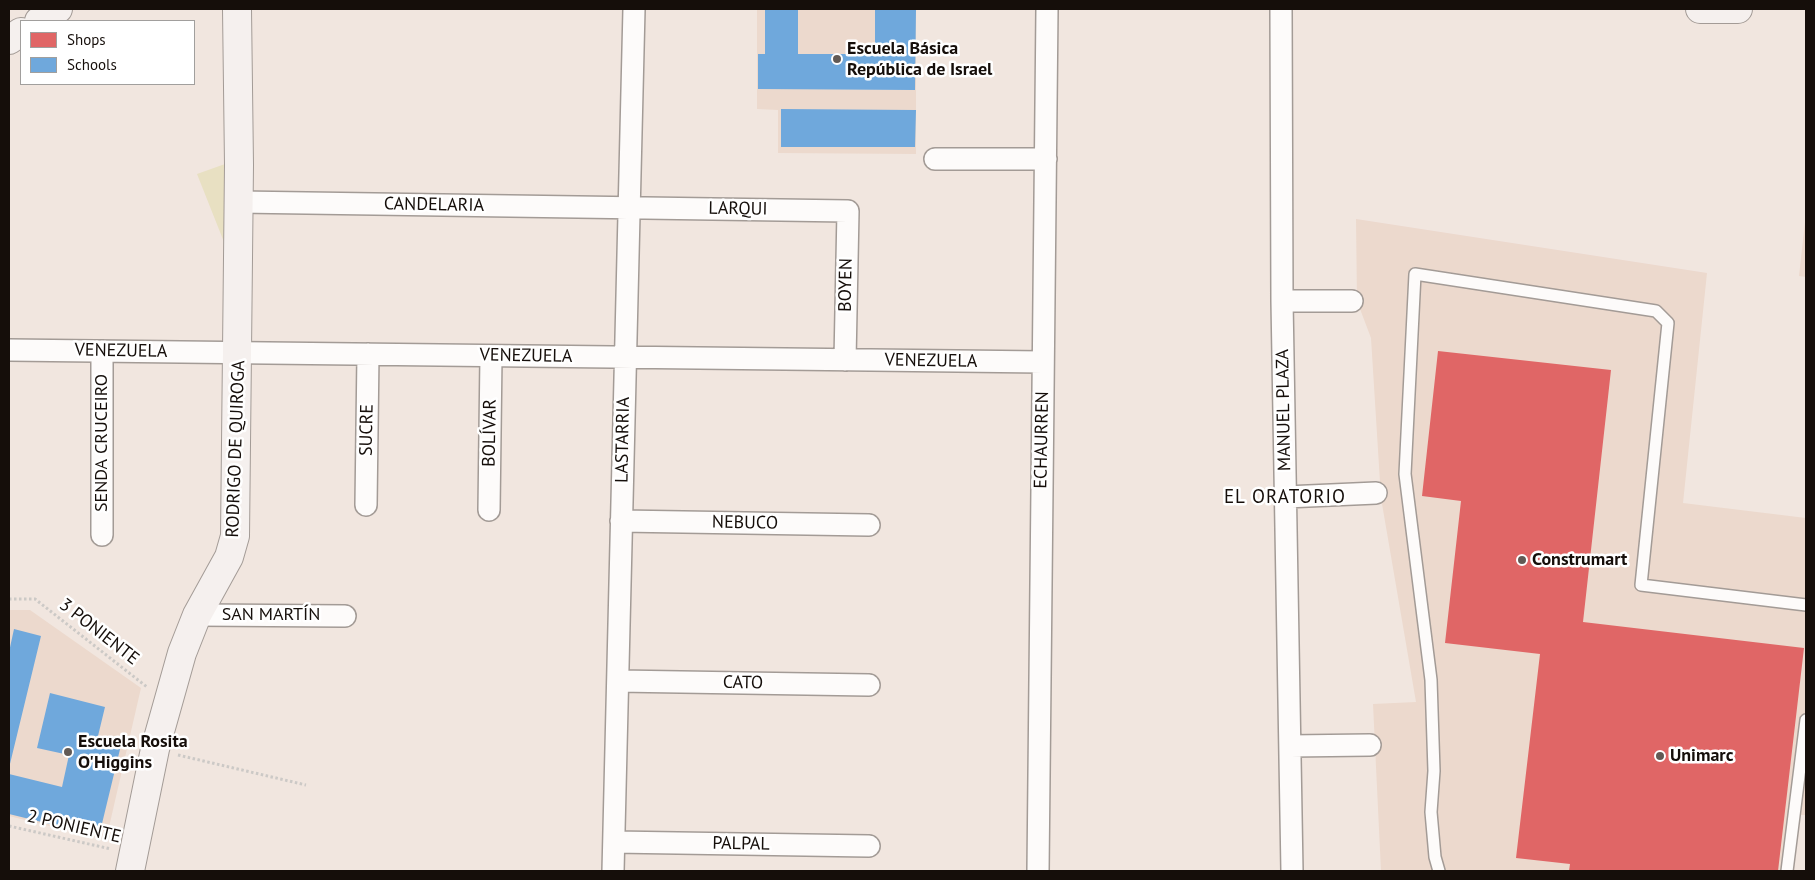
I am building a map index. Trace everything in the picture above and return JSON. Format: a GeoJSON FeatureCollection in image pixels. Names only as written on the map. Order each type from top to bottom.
{"type":"FeatureCollection","features":[{"type":"Feature","properties":{"kind":"street"},"geometry":{"type":"LineString","coordinates":[[41,20],[58,9]]}},
{"type":"Feature","properties":{"kind":"street","name":"RODRIGO DE QUIROGA"},"geometry":{"type":"LineString","coordinates":[[132,863],[155,749],[182,653],[197,615],[229,557],[235,536],[239,202],[237,9]]}},
{"type":"Feature","properties":{"kind":"street","name":"LASTARRIA"},"geometry":{"type":"LineString","coordinates":[[613,871],[634,9]]}},
{"type":"Feature","properties":{"kind":"street","name":"ECHAURREN"},"geometry":{"type":"LineString","coordinates":[[1038,871],[1047,9]]}},
{"type":"Feature","properties":{"kind":"street","name":"MANUEL PLAZA"},"geometry":{"type":"LineString","coordinates":[[1281,9],[1282,301],[1292,871]]}},
{"type":"Feature","properties":{"kind":"street"},"geometry":{"type":"LineString","coordinates":[[1700,9],[1738,9]]}},
{"type":"Feature","properties":{"kind":"street"},"geometry":{"type":"LineString","coordinates":[[9,40],[20,33]]}},
{"type":"Feature","properties":{"kind":"street"},"geometry":{"type":"LineString","coordinates":[[935,159],[1046,159]]}},
{"type":"Feature","properties":{"kind":"street","name":"CANDELARIA"},"geometry":{"type":"LineString","coordinates":[[239,202],[628,208]]}},
{"type":"Feature","properties":{"kind":"street","name":"LARQUI"},"geometry":{"type":"LineString","coordinates":[[628,208],[848,211]]}},
{"type":"Feature","properties":{"kind":"street","name":"BOYEN"},"geometry":{"type":"LineString","coordinates":[[845,360],[848,211]]}},
{"type":"Feature","properties":{"kind":"street"},"geometry":{"type":"LineString","coordinates":[[1282,301],[1352,300]]}},
{"type":"Feature","properties":{"kind":"street","name":"VENEZUELA"},"geometry":{"type":"LineString","coordinates":[[9,350],[1043,362]]}},
{"type":"Feature","properties":{"kind":"street","name":"SENDA CRUCEIRO"},"geometry":{"type":"LineString","coordinates":[[102,351],[102,535]]}},
{"type":"Feature","properties":{"kind":"street","name":"SUCRE"},"geometry":{"type":"LineString","coordinates":[[366,505],[368,354]]}},
{"type":"Feature","properties":{"kind":"street","name":"BOLÍVAR"},"geometry":{"type":"LineString","coordinates":[[490,510],[491,356]]}},
{"type":"Feature","properties":{"kind":"street"},"geometry":{"type":"LineString","coordinates":[[1286,497],[1376,493]]}},
{"type":"Feature","properties":{"kind":"street","name":"NEBUCO"},"geometry":{"type":"LineString","coordinates":[[621,521],[869,525]]}},
{"type":"Feature","properties":{"kind":"street","name":"SAN MARTÍN"},"geometry":{"type":"LineString","coordinates":[[197,615],[345,616]]}},
{"type":"Feature","properties":{"kind":"street","name":"CATO"},"geometry":{"type":"LineString","coordinates":[[618,681],[869,685]]}},
{"type":"Feature","properties":{"kind":"street"},"geometry":{"type":"LineString","coordinates":[[1290,746],[1370,746]]}},
{"type":"Feature","properties":{"kind":"street","name":"PALPAL"},"geometry":{"type":"LineString","coordinates":[[614,842],[869,846]]}},
{"type":"Feature","properties":{"kind":"lane"},"geometry":{"type":"LineString","coordinates":[[1439,871],[1435,857],[1431,812],[1434,771],[1431,680],[1405,474],[1415,274],[1656,311],[1668,323],[1641,584],[1806,605]]}},
{"type":"Feature","properties":{"kind":"lane"},"geometry":{"type":"LineString","coordinates":[[1787,871],[1801,795],[1806,720]]}},
{"type":"Feature","properties":{"kind":"path","name":"3 PONIENTE"},"geometry":{"type":"LineString","coordinates":[[9,599],[35,599],[167,703]]}},
{"type":"Feature","properties":{"kind":"path"},"geometry":{"type":"LineString","coordinates":[[155,749],[306,785]]}},
{"type":"Feature","properties":{"kind":"path","name":"2 PONIENTE"},"geometry":{"type":"LineString","coordinates":[[9,826],[132,863]]}},
{"type":"Feature","properties":{"kind":"shaded area","name":"Escuela Básica República de Israel"},"geometry":{"type":"Polygon","coordinates":[[[757,9],[916,9],[916,154],[778,153],[778,110],[757,109],[757,9]]]}},
{"type":"Feature","properties":{"kind":"shaded area"},"geometry":{"type":"Polygon","coordinates":[[[225,164],[224,242],[197,174],[225,164]]]}},
{"type":"Feature","properties":{"kind":"shaded area"},"geometry":{"type":"Polygon","coordinates":[[[1806,213],[1806,277],[1799,276],[1806,213]]]}},
{"type":"Feature","properties":{"kind":"shaded area"},"geometry":{"type":"Polygon","coordinates":[[[1356,219],[1707,273],[1683,503],[1806,518],[1806,815],[1799,815],[1794,871],[1381,871],[1373,704],[1416,702],[1381,498],[1371,338],[1357,301],[1356,219]]]}},
{"type":"Feature","properties":{"kind":"shaded area","name":"Escuela Rosita O'Higgins"},"geometry":{"type":"Polygon","coordinates":[[[9,610],[30,610],[141,688],[106,840],[9,816],[9,610]]]}},
{"type":"Feature","properties":{"kind":"building: Shops"},"geometry":{"type":"Polygon","coordinates":[[[1438,351],[1611,370],[1583,622],[1804,648],[1778,871],[1569,871],[1570,864],[1516,858],[1540,654],[1445,643],[1461,501],[1422,496],[1438,351]]]}},
{"type":"Feature","properties":{"kind":"building: Schools"},"geometry":{"type":"Polygon","coordinates":[[[765,9],[798,9],[798,54],[875,54],[875,9],[916,9],[915,90],[758,89],[758,54],[765,54],[765,9]]]}},
{"type":"Feature","properties":{"kind":"building: Schools"},"geometry":{"type":"Polygon","coordinates":[[[781,109],[916,110],[915,147],[781,147],[781,109]]]}},
{"type":"Feature","properties":{"kind":"building: Schools"},"geometry":{"type":"Polygon","coordinates":[[[14,629],[41,636],[9,768],[9,652],[14,629]]]}},
{"type":"Feature","properties":{"kind":"building: Schools"},"geometry":{"type":"Polygon","coordinates":[[[50,693],[105,707],[98,736],[122,741],[99,836],[9,814],[9,774],[62,787],[69,755],[37,748],[50,693]]]}},
{"type":"Feature","properties":{"kind":"place","name":"Escuela Básica República de Israel"},"geometry":{"type":"Point","coordinates":[837,59]}},
{"type":"Feature","properties":{"kind":"place","name":"Construmart"},"geometry":{"type":"Point","coordinates":[1522,560]}},
{"type":"Feature","properties":{"kind":"place","name":"Escuela Rosita O'Higgins"},"geometry":{"type":"Point","coordinates":[68,752]}},
{"type":"Feature","properties":{"kind":"place","name":"Unimarc"},"geometry":{"type":"Point","coordinates":[1660,756]}},
{"type":"Feature","properties":{"kind":"district","name":"EL ORATORIO"},"geometry":{"type":"Point","coordinates":[1285,498]}}]}
